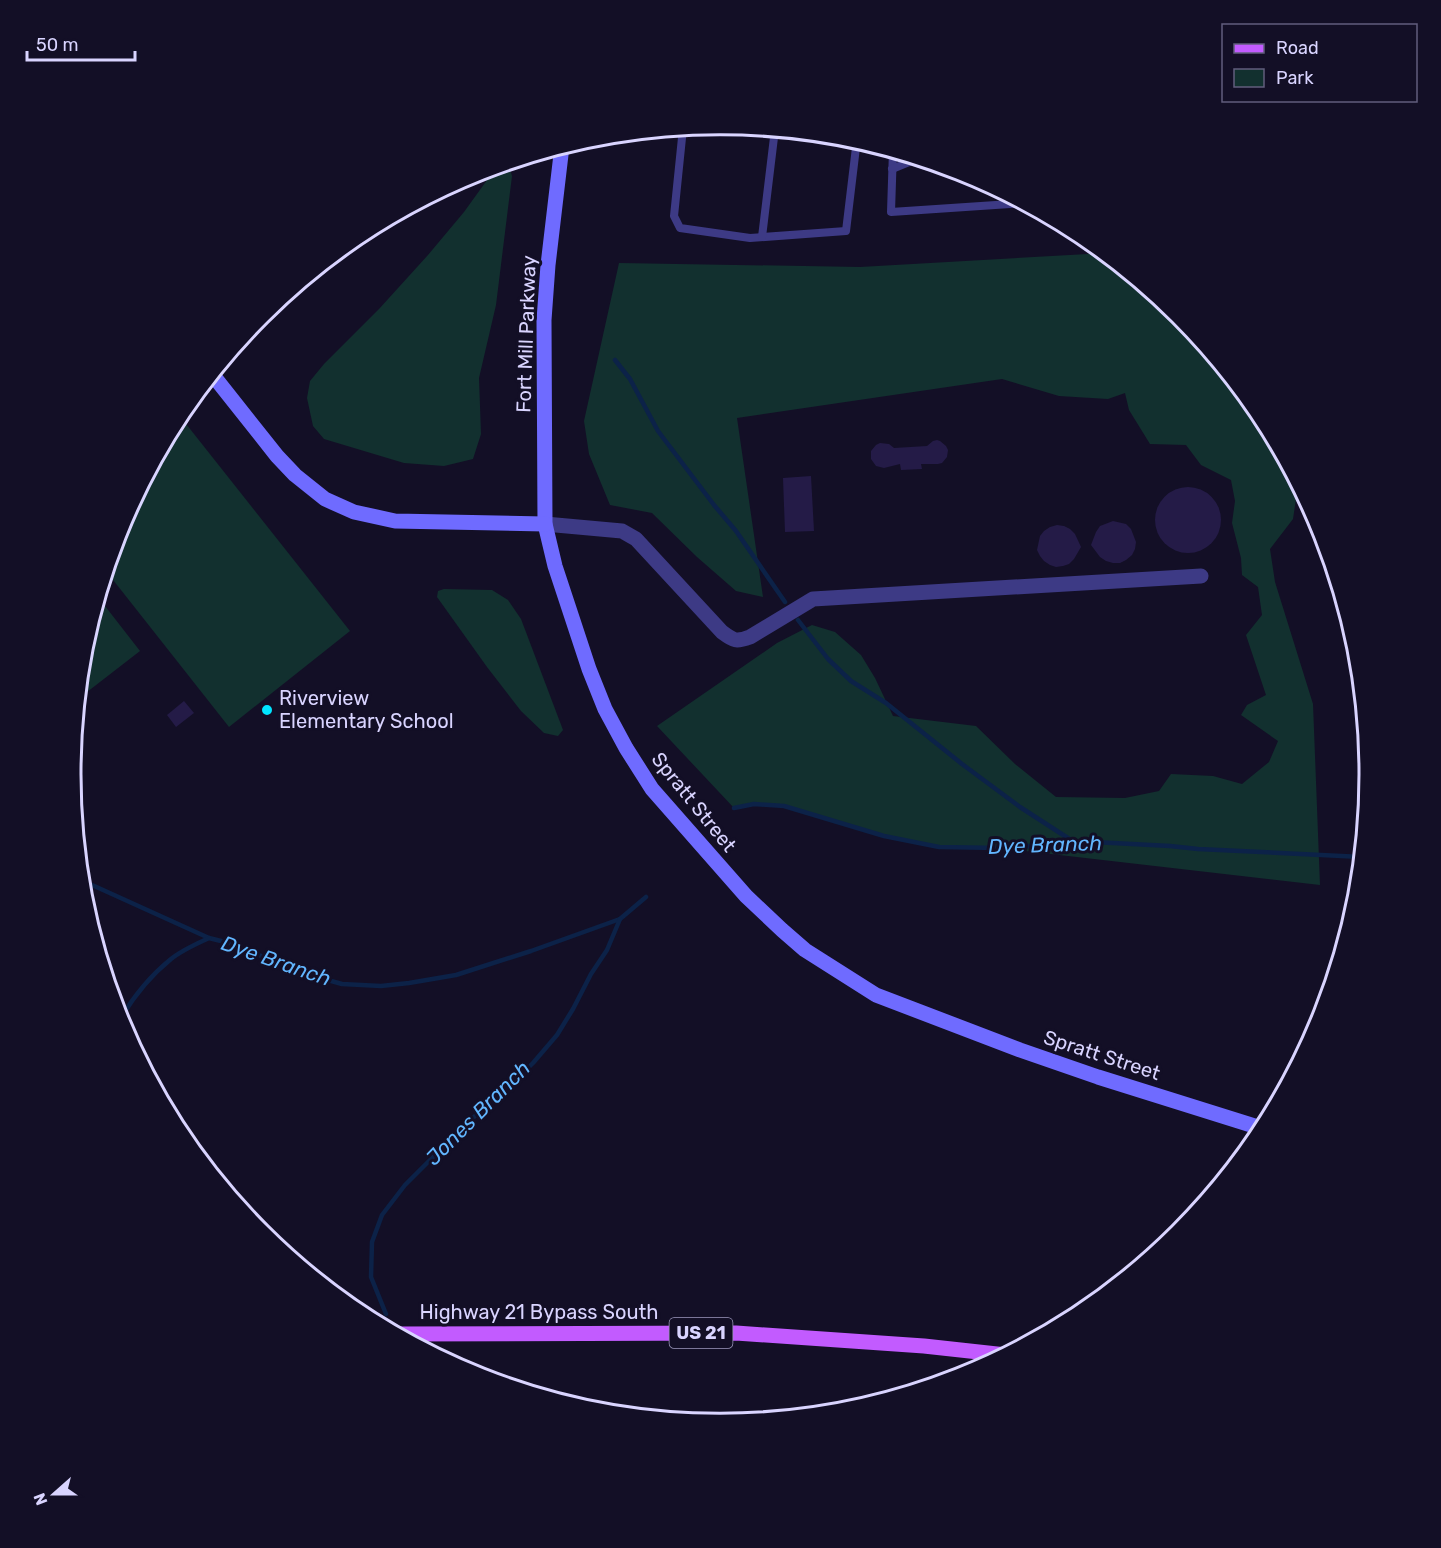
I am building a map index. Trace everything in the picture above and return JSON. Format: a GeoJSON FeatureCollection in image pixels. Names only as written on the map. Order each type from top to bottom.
{"type":"FeatureCollection","features":[{"type":"Feature","properties":{"kind":"main road","name":"Fort Mill Parkway"},"geometry":{"type":"LineString","coordinates":[[545,524],[544,320],[561,155]]}},
{"type":"Feature","properties":{"kind":"main road"},"geometry":{"type":"LineString","coordinates":[[217,380],[295,476],[325,499],[354,512],[395,521],[545,524]]}},
{"type":"Feature","properties":{"kind":"main road","name":"Spratt Street"},"geometry":{"type":"LineString","coordinates":[[545,524],[555,566],[589,669],[605,709],[626,748],[652,789],[699,844],[746,896],[805,950],[876,995],[909,1009],[1087,1073],[1254,1126]]}},
{"type":"Feature","properties":{"kind":"main road","name":"Highway 21 Bypass South"},"geometry":{"type":"LineString","coordinates":[[412,1334],[736,1333],[924,1346],[991,1353]]}},
{"type":"Feature","properties":{"kind":"street"},"geometry":{"type":"LineString","coordinates":[[545,524],[622,531],[636,539],[722,632],[734,640],[750,637],[813,599],[1201,576]]}},
{"type":"Feature","properties":{"kind":"lane"},"geometry":{"type":"LineString","coordinates":[[682,136],[674,216],[680,228],[750,238],[846,231],[856,149]]}},
{"type":"Feature","properties":{"kind":"lane"},"geometry":{"type":"LineString","coordinates":[[762,237],[774,137]]}},
{"type":"Feature","properties":{"kind":"lane"},"geometry":{"type":"LineString","coordinates":[[893,158],[891,212],[1012,205]]}},
{"type":"Feature","properties":{"kind":"lane"},"geometry":{"type":"LineString","coordinates":[[892,169],[908,163]]}},
{"type":"Feature","properties":{"kind":"green space"},"geometry":{"type":"Polygon","coordinates":[[[510,170],[512,176],[496,305],[479,378],[481,434],[473,459],[444,466],[404,463],[324,439],[313,426],[307,398],[310,381],[379,309],[464,212],[488,178],[510,170]]]}},
{"type":"Feature","properties":{"kind":"green space"},"geometry":{"type":"Polygon","coordinates":[[[1092,254],[1142,293],[1173,322],[1228,385],[1274,454],[1296,496],[1293,519],[1270,549],[1275,582],[1313,704],[1320,885],[999,848],[939,847],[884,836],[784,806],[754,804],[734,808],[657,726],[777,643],[812,625],[835,632],[861,655],[893,716],[976,726],[1015,764],[1056,797],[1125,798],[1159,791],[1171,774],[1213,776],[1242,784],[1269,762],[1278,741],[1241,715],[1247,705],[1266,695],[1246,635],[1262,615],[1258,587],[1242,575],[1241,558],[1232,523],[1235,501],[1231,480],[1201,465],[1186,445],[1150,444],[1129,410],[1125,393],[1108,399],[1059,396],[1002,379],[737,418],[763,597],[736,591],[652,513],[610,505],[589,454],[584,421],[619,263],[860,267],[1092,254]]]}},
{"type":"Feature","properties":{"kind":"green space"},"geometry":{"type":"Polygon","coordinates":[[[186,424],[350,631],[229,727],[112,578],[147,491],[186,424]]]}},
{"type":"Feature","properties":{"kind":"green space"},"geometry":{"type":"Polygon","coordinates":[[[444,589],[492,590],[508,600],[521,619],[563,730],[558,736],[544,733],[521,711],[437,597],[438,591],[444,589]]]}},
{"type":"Feature","properties":{"kind":"green space"},"geometry":{"type":"Polygon","coordinates":[[[104,605],[140,651],[86,693],[93,649],[104,605]]]}},
{"type":"Feature","properties":{"kind":"building"},"geometry":{"type":"Polygon","coordinates":[[[937,440],[946,446],[947,457],[942,463],[921,464],[922,469],[901,470],[900,464],[884,468],[876,466],[871,459],[871,451],[880,443],[889,444],[894,448],[927,446],[937,440]]]}},
{"type":"Feature","properties":{"kind":"building"},"geometry":{"type":"Polygon","coordinates":[[[811,476],[814,531],[785,532],[783,478],[811,476]]]}},
{"type":"Feature","properties":{"kind":"building"},"geometry":{"type":"Polygon","coordinates":[[[1188,487],[1200,490],[1211,497],[1218,508],[1221,520],[1218,532],[1211,543],[1200,550],[1188,553],[1176,550],[1165,543],[1158,532],[1155,520],[1158,508],[1165,497],[1176,490],[1188,487]]]}},
{"type":"Feature","properties":{"kind":"building"},"geometry":{"type":"Polygon","coordinates":[[[1113,521],[1126,524],[1131,529],[1136,542],[1132,555],[1120,563],[1106,561],[1091,545],[1100,526],[1113,521]]]}},
{"type":"Feature","properties":{"kind":"building"},"geometry":{"type":"Polygon","coordinates":[[[1057,525],[1070,529],[1081,547],[1069,564],[1056,567],[1044,561],[1037,550],[1040,536],[1044,531],[1057,525]]]}},
{"type":"Feature","properties":{"kind":"building"},"geometry":{"type":"Polygon","coordinates":[[[184,701],[194,713],[176,727],[167,715],[184,701]]]}},
{"type":"Feature","properties":{"kind":"waterway"},"geometry":{"type":"LineString","coordinates":[[615,360],[630,379],[658,431],[736,531],[785,602]]}},
{"type":"Feature","properties":{"kind":"waterway"},"geometry":{"type":"LineString","coordinates":[[798,620],[828,659],[851,681],[886,703],[1020,807],[1074,842]]}},
{"type":"Feature","properties":{"kind":"waterway","name":"Dye Branch"},"geometry":{"type":"LineString","coordinates":[[734,808],[754,804],[784,806],[884,836],[939,847],[999,848],[1094,842],[1355,857]]}},
{"type":"Feature","properties":{"kind":"waterway","name":"Dye Branch"},"geometry":{"type":"LineString","coordinates":[[91,884],[209,938],[233,944],[299,972],[342,984],[381,986],[456,975],[531,951],[620,919],[646,897]]}},
{"type":"Feature","properties":{"kind":"waterway","name":"Jones Branch"},"geometry":{"type":"LineString","coordinates":[[386,1314],[371,1277],[372,1242],[382,1215],[405,1185],[469,1121],[496,1099],[533,1063],[557,1035],[607,950],[620,919]]}},
{"type":"Feature","properties":{"kind":"waterway"},"geometry":{"type":"LineString","coordinates":[[126,1010],[142,987],[171,959],[209,938]]}},
{"type":"Feature","properties":{"kind":"place","name":"Riverview Elementary School"},"geometry":{"type":"Point","coordinates":[267,710]}}]}
